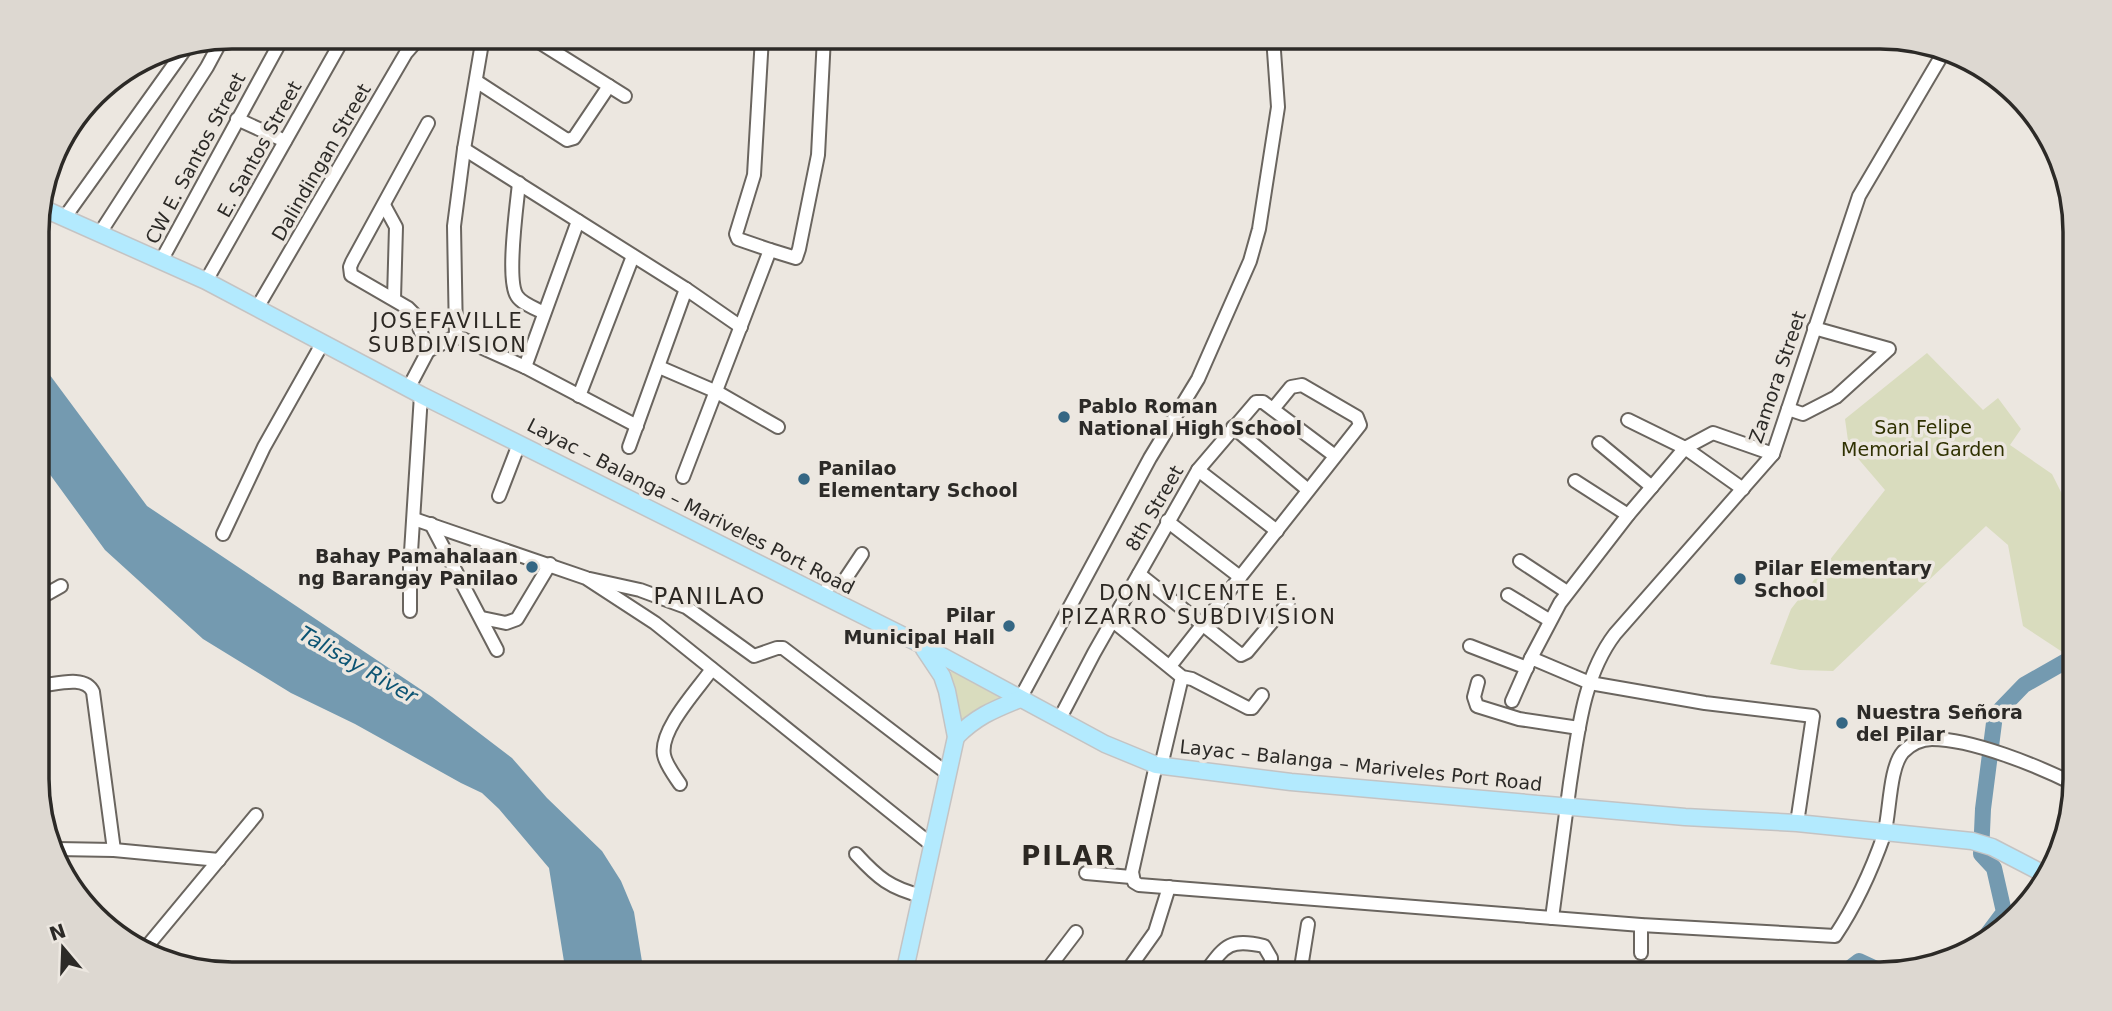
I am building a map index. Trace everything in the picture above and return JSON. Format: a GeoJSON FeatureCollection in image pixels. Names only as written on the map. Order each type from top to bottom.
{"type":"FeatureCollection","features":[{"type":"Feature","properties":{"kind":"main road","name":"Layac – Balanga – Mariveles Port Road"},"geometry":{"type":"LineString","coordinates":[[51,211],[206,281],[321,344],[920,644],[1108,746],[1159,765],[1291,782],[1567,807],[1797,823],[1972,841],[1992,847],[2039,871]]}},
{"type":"Feature","properties":{"kind":"main road"},"geometry":{"type":"LineString","coordinates":[[907,962],[956,737],[951,704],[942,676],[920,644]]}},
{"type":"Feature","properties":{"kind":"main road"},"geometry":{"type":"LineString","coordinates":[[956,737],[988,711],[1020,699]]}},
{"type":"Feature","properties":{"kind":"street","name":"CW E. Santos Street"},"geometry":{"type":"LineString","coordinates":[[161,261],[276,49]]}},
{"type":"Feature","properties":{"kind":"street","name":"E. Santos Street"},"geometry":{"type":"LineString","coordinates":[[206,281],[337,49]]}},
{"type":"Feature","properties":{"kind":"street","name":"Dalindingan Street"},"geometry":{"type":"LineString","coordinates":[[257,308],[410,49]]}},
{"type":"Feature","properties":{"kind":"street"},"geometry":{"type":"LineString","coordinates":[[456,336],[454,226],[481,49]]}},
{"type":"Feature","properties":{"kind":"street"},"geometry":{"type":"LineString","coordinates":[[554,49],[625,96]]}},
{"type":"Feature","properties":{"kind":"street"},"geometry":{"type":"LineString","coordinates":[[761,49],[754,175],[736,234],[738,239],[744,242],[796,258],[818,155],[823,49]]}},
{"type":"Feature","properties":{"kind":"street"},"geometry":{"type":"LineString","coordinates":[[1020,699],[1150,458],[1198,379],[1250,261],[1259,229],[1278,107],[1274,49]]}},
{"type":"Feature","properties":{"kind":"street"},"geometry":{"type":"LineString","coordinates":[[100,233],[216,50]]}},
{"type":"Feature","properties":{"kind":"street"},"geometry":{"type":"LineString","coordinates":[[65,217],[180,57]]}},
{"type":"Feature","properties":{"kind":"street","name":"Zamora Street"},"geometry":{"type":"LineString","coordinates":[[1552,918],[1579,728],[1599,659],[1610,640],[1773,454],[1859,196],[1940,59]]}},
{"type":"Feature","properties":{"kind":"street"},"geometry":{"type":"LineString","coordinates":[[476,81],[571,140],[609,86]]}},
{"type":"Feature","properties":{"kind":"street"},"geometry":{"type":"LineString","coordinates":[[237,119],[285,141]]}},
{"type":"Feature","properties":{"kind":"street"},"geometry":{"type":"LineString","coordinates":[[410,611],[415,391],[428,351],[414,314],[394,299],[351,275],[350,271],[352,262],[428,123]]}},
{"type":"Feature","properties":{"kind":"street"},"geometry":{"type":"LineString","coordinates":[[464,149],[686,289],[741,327]]}},
{"type":"Feature","properties":{"kind":"street"},"geometry":{"type":"LineString","coordinates":[[519,183],[512,251],[514,288],[519,299],[544,313]]}},
{"type":"Feature","properties":{"kind":"street"},"geometry":{"type":"LineString","coordinates":[[384,205],[396,227],[394,299]]}},
{"type":"Feature","properties":{"kind":"street"},"geometry":{"type":"LineString","coordinates":[[525,367],[578,221]]}},
{"type":"Feature","properties":{"kind":"street"},"geometry":{"type":"LineString","coordinates":[[683,477],[771,250]]}},
{"type":"Feature","properties":{"kind":"street"},"geometry":{"type":"LineString","coordinates":[[579,396],[633,256]]}},
{"type":"Feature","properties":{"kind":"street"},"geometry":{"type":"LineString","coordinates":[[629,447],[686,289]]}},
{"type":"Feature","properties":{"kind":"street"},"geometry":{"type":"LineString","coordinates":[[1788,409],[1803,414],[1836,397],[1889,349],[1814,328]]}},
{"type":"Feature","properties":{"kind":"street"},"geometry":{"type":"LineString","coordinates":[[428,351],[456,336]]}},
{"type":"Feature","properties":{"kind":"street"},"geometry":{"type":"LineString","coordinates":[[456,336],[525,367],[637,426]]}},
{"type":"Feature","properties":{"kind":"street"},"geometry":{"type":"LineString","coordinates":[[223,534],[264,447],[321,344]]}},
{"type":"Feature","properties":{"kind":"street"},"geometry":{"type":"LineString","coordinates":[[659,367],[717,392],[778,427]]}},
{"type":"Feature","properties":{"kind":"street"},"geometry":{"type":"LineString","coordinates":[[1170,666],[1360,425],[1357,417],[1302,385],[1291,387],[1273,409],[1335,456]]}},
{"type":"Feature","properties":{"kind":"street","name":"8th Street"},"geometry":{"type":"LineString","coordinates":[[1059,720],[1167,521],[1198,470],[1233,427],[1259,401],[1273,409]]}},
{"type":"Feature","properties":{"kind":"street"},"geometry":{"type":"LineString","coordinates":[[1629,420],[1685,448],[1743,489]]}},
{"type":"Feature","properties":{"kind":"street"},"geometry":{"type":"LineString","coordinates":[[1233,427],[1308,490]]}},
{"type":"Feature","properties":{"kind":"street"},"geometry":{"type":"LineString","coordinates":[[1512,701],[1549,620],[1567,592],[1685,448],[1713,433],[1773,454]]}},
{"type":"Feature","properties":{"kind":"street"},"geometry":{"type":"LineString","coordinates":[[1599,443],[1653,487]]}},
{"type":"Feature","properties":{"kind":"street"},"geometry":{"type":"LineString","coordinates":[[499,496],[519,444]]}},
{"type":"Feature","properties":{"kind":"street"},"geometry":{"type":"LineString","coordinates":[[1198,470],[1277,531]]}},
{"type":"Feature","properties":{"kind":"street"},"geometry":{"type":"LineString","coordinates":[[1576,481],[1628,515]]}},
{"type":"Feature","properties":{"kind":"street"},"geometry":{"type":"LineString","coordinates":[[414,519],[586,578],[640,590],[686,607],[754,656],[783,648],[948,774]]}},
{"type":"Feature","properties":{"kind":"street"},"geometry":{"type":"LineString","coordinates":[[1167,521],[1240,577]]}},
{"type":"Feature","properties":{"kind":"street"},"geometry":{"type":"LineString","coordinates":[[431,524],[497,650]]}},
{"type":"Feature","properties":{"kind":"street"},"geometry":{"type":"LineString","coordinates":[[823,596],[830,584],[844,581],[862,554]]}},
{"type":"Feature","properties":{"kind":"street"},"geometry":{"type":"LineString","coordinates":[[1520,561],[1567,592]]}},
{"type":"Feature","properties":{"kind":"street"},"geometry":{"type":"LineString","coordinates":[[482,618],[506,623],[517,619],[550,564]]}},
{"type":"Feature","properties":{"kind":"street"},"geometry":{"type":"LineString","coordinates":[[1139,574],[1241,654],[1247,652],[1288,603]]}},
{"type":"Feature","properties":{"kind":"street"},"geometry":{"type":"LineString","coordinates":[[586,578],[655,623],[933,846]]}},
{"type":"Feature","properties":{"kind":"street"},"geometry":{"type":"LineString","coordinates":[[49,593],[61,586]]}},
{"type":"Feature","properties":{"kind":"street"},"geometry":{"type":"LineString","coordinates":[[1508,595],[1549,620]]}},
{"type":"Feature","properties":{"kind":"street"},"geometry":{"type":"LineString","coordinates":[[1113,621],[1182,677],[1192,679],[1248,708],[1252,708],[1262,695]]}},
{"type":"Feature","properties":{"kind":"street"},"geometry":{"type":"LineString","coordinates":[[1470,646],[1590,683],[1813,716],[1797,823]]}},
{"type":"Feature","properties":{"kind":"street"},"geometry":{"type":"LineString","coordinates":[[680,784],[664,757],[664,740],[672,724],[712,669]]}},
{"type":"Feature","properties":{"kind":"street"},"geometry":{"type":"LineString","coordinates":[[1131,877],[1182,677]]}},
{"type":"Feature","properties":{"kind":"street"},"geometry":{"type":"LineString","coordinates":[[49,685],[83,681],[90,685],[114,850]]}},
{"type":"Feature","properties":{"kind":"street"},"geometry":{"type":"LineString","coordinates":[[1478,682],[1474,697],[1477,706],[1519,719],[1579,728]]}},
{"type":"Feature","properties":{"kind":"street"},"geometry":{"type":"LineString","coordinates":[[1086,873],[1131,877],[1139,885],[1641,925],[1835,936],[1857,903],[1884,832],[1891,787],[1901,754],[1914,743],[1930,739],[1976,747],[1996,752],[2063,779]]}},
{"type":"Feature","properties":{"kind":"street"},"geometry":{"type":"LineString","coordinates":[[150,943],[256,815]]}},
{"type":"Feature","properties":{"kind":"street"},"geometry":{"type":"LineString","coordinates":[[63,849],[114,850],[219,860]]}},
{"type":"Feature","properties":{"kind":"street"},"geometry":{"type":"LineString","coordinates":[[856,854],[882,881],[905,892],[922,896]]}},
{"type":"Feature","properties":{"kind":"street"},"geometry":{"type":"LineString","coordinates":[[1133,962],[1154,932],[1169,887]]}},
{"type":"Feature","properties":{"kind":"street"},"geometry":{"type":"LineString","coordinates":[[1302,962],[1308,924]]}},
{"type":"Feature","properties":{"kind":"street"},"geometry":{"type":"LineString","coordinates":[[1641,925],[1641,953]]}},
{"type":"Feature","properties":{"kind":"street"},"geometry":{"type":"LineString","coordinates":[[1053,962],[1076,932]]}},
{"type":"Feature","properties":{"kind":"street"},"geometry":{"type":"LineString","coordinates":[[1214,962],[1227,945],[1247,943],[1264,946],[1271,962]]}},
{"type":"Feature","properties":{"kind":"green space","name":"San Felipe Memorial Garden"},"geometry":{"type":"Polygon","coordinates":[[[1927,353],[1983,410],[1998,398],[2021,429],[2010,445],[2052,474],[2063,496],[2063,652],[2023,626],[2008,545],[1986,526],[1833,671],[1800,670],[1770,664],[1791,609],[1885,490],[1849,448],[1845,419],[1927,353]]]}},
{"type":"Feature","properties":{"kind":"green space"},"geometry":{"type":"Polygon","coordinates":[[[952,671],[1006,701],[976,711],[959,730],[947,675],[952,671]]]}},
{"type":"Feature","properties":{"kind":"water","name":"Talisay River"},"geometry":{"type":"Polygon","coordinates":[[[49,374],[147,506],[432,697],[512,758],[547,798],[602,851],[621,881],[634,912],[642,962],[564,962],[549,868],[482,793],[355,724],[291,693],[203,639],[105,550],[49,473],[49,374]]]}},
{"type":"Feature","properties":{"kind":"waterway"},"geometry":{"type":"LineString","coordinates":[[1999,918],[2004,912],[1994,868],[1981,854],[1983,809],[1995,715],[2024,685],[2063,663]]}},
{"type":"Feature","properties":{"kind":"waterway"},"geometry":{"type":"LineString","coordinates":[[1858,962],[1861,962]]}},
{"type":"Feature","properties":{"kind":"place","name":"Pablo Roman National High School"},"geometry":{"type":"Point","coordinates":[1064,417]}},
{"type":"Feature","properties":{"kind":"place","name":"Panilao Elementary School"},"geometry":{"type":"Point","coordinates":[804,479]}},
{"type":"Feature","properties":{"kind":"place","name":"Bahay Pamahalaan ng Barangay Panilao"},"geometry":{"type":"Point","coordinates":[532,567]}},
{"type":"Feature","properties":{"kind":"place","name":"Pilar Elementary School"},"geometry":{"type":"Point","coordinates":[1740,579]}},
{"type":"Feature","properties":{"kind":"place","name":"Pilar Municipal Hall"},"geometry":{"type":"Point","coordinates":[1009,626]}},
{"type":"Feature","properties":{"kind":"place","name":"Nuestra Señora del Pilar"},"geometry":{"type":"Point","coordinates":[1842,723]}},
{"type":"Feature","properties":{"kind":"district","name":"JOSEFAVILLE SUBDIVISION"},"geometry":{"type":"Point","coordinates":[448,333]}},
{"type":"Feature","properties":{"kind":"district","name":"PANILAO"},"geometry":{"type":"Point","coordinates":[710,596]}},
{"type":"Feature","properties":{"kind":"district","name":"DON VICENTE E. PIZARRO SUBDIVISION"},"geometry":{"type":"Point","coordinates":[1199,605]}},
{"type":"Feature","properties":{"kind":"district","name":"PILAR"},"geometry":{"type":"Point","coordinates":[1069,856]}}]}
